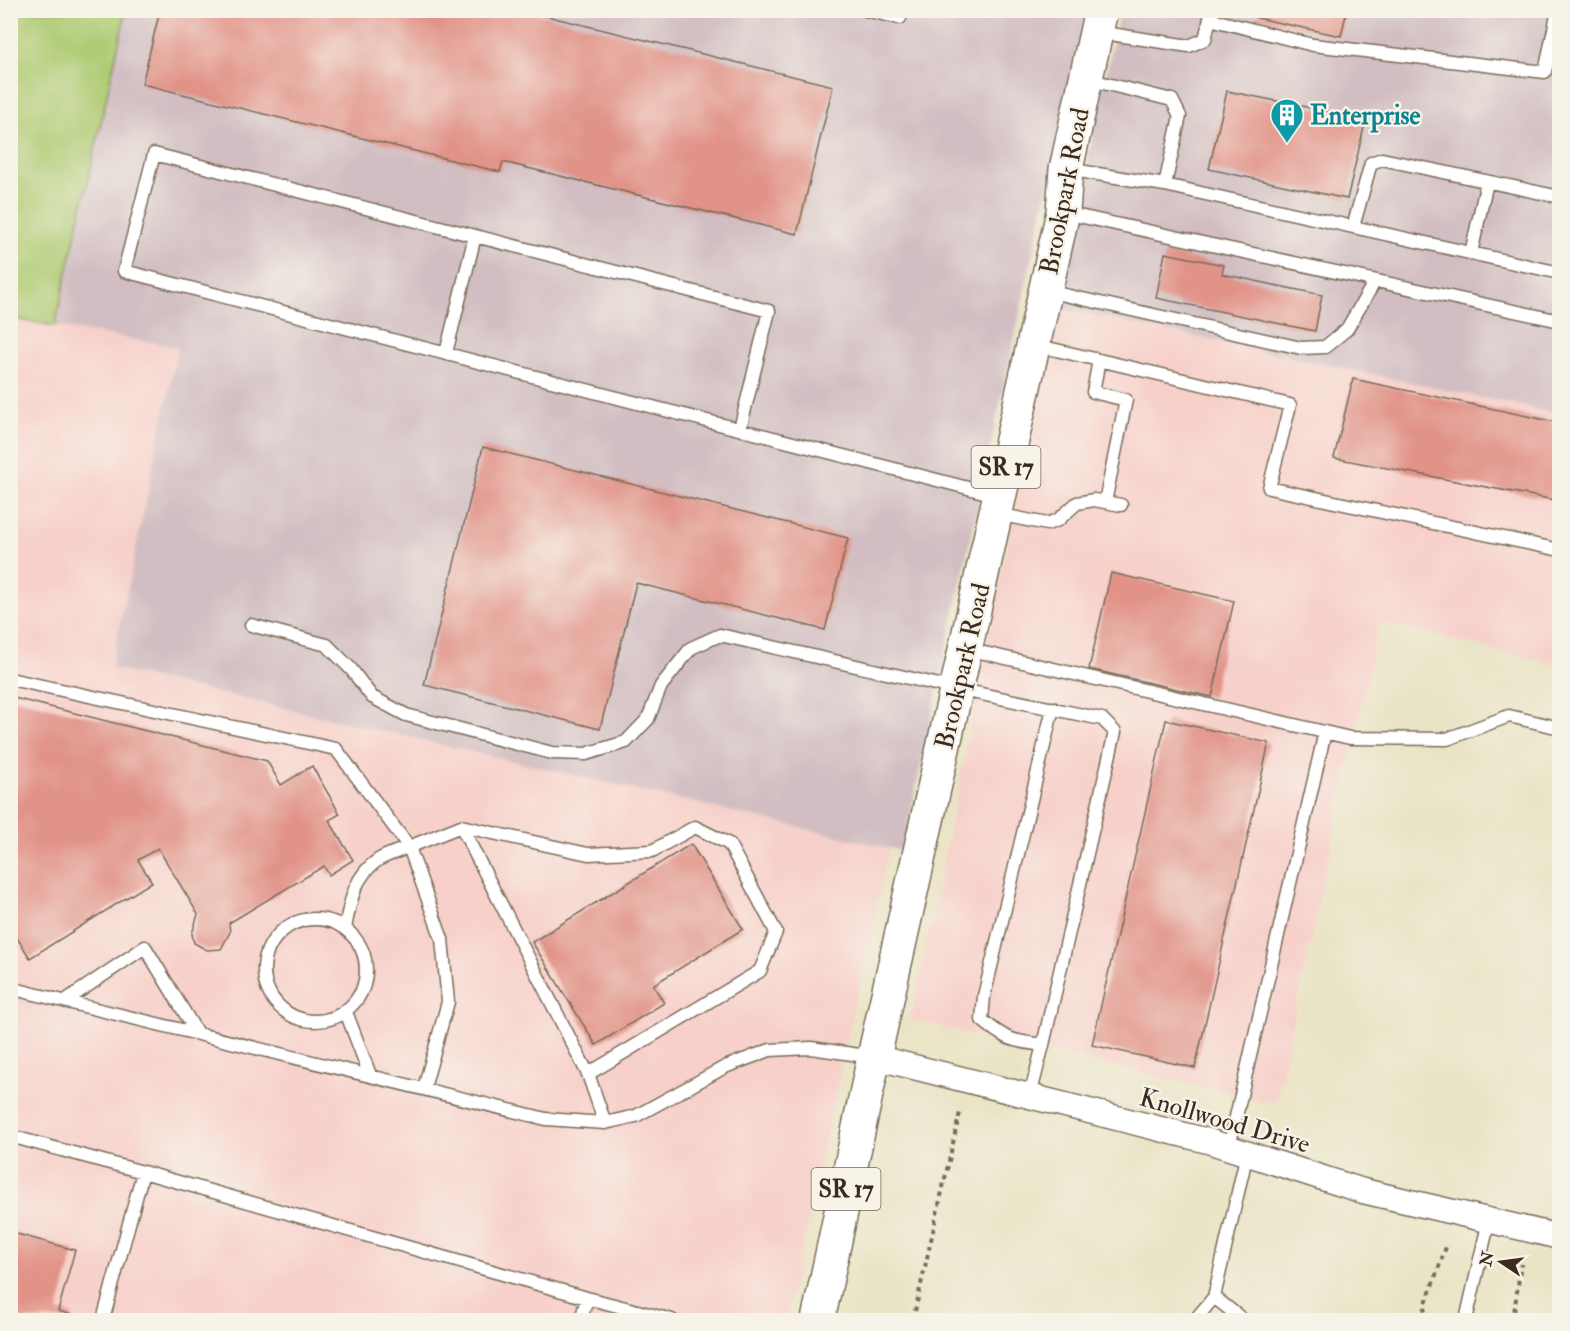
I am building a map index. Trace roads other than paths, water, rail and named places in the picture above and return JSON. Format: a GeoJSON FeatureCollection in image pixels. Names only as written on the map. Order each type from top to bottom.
{"type":"FeatureCollection","features":[{"type":"Feature","properties":{"kind":"main road","name":"Brookpark Road"},"geometry":{"type":"LineString","coordinates":[[818,1320],[874,1057],[1046,291],[1063,212],[1066,169],[1099,21]]}},
{"type":"Feature","properties":{"kind":"street","name":"Knollwood Drive"},"geometry":{"type":"LineString","coordinates":[[874,1057],[1238,1150],[1363,1191],[1560,1237]]}},
{"type":"Feature","properties":{"kind":"lane"},"geometry":{"type":"LineString","coordinates":[[865,10],[900,18],[902,10]]}},
{"type":"Feature","properties":{"kind":"lane"},"geometry":{"type":"LineString","coordinates":[[1099,21],[1188,46],[1205,39],[1211,15],[1312,45],[1545,72],[1558,10]]}},
{"type":"Feature","properties":{"kind":"lane"},"geometry":{"type":"LineString","coordinates":[[1086,79],[1172,100],[1180,116],[1165,185]]}},
{"type":"Feature","properties":{"kind":"lane"},"geometry":{"type":"LineString","coordinates":[[740,429],[769,311],[154,154],[124,271],[740,429],[998,505],[1047,524],[1058,520],[1077,503],[1094,500],[1121,505]]}},
{"type":"Feature","properties":{"kind":"lane"},"geometry":{"type":"LineString","coordinates":[[1353,227],[1371,163],[1382,159],[1560,197]]}},
{"type":"Feature","properties":{"kind":"lane"},"geometry":{"type":"LineString","coordinates":[[1066,169],[1165,185],[1560,273]]}},
{"type":"Feature","properties":{"kind":"lane"},"geometry":{"type":"LineString","coordinates":[[1471,253],[1487,182]]}},
{"type":"Feature","properties":{"kind":"lane"},"geometry":{"type":"LineString","coordinates":[[1063,212],[1560,321]]}},
{"type":"Feature","properties":{"kind":"lane"},"geometry":{"type":"LineString","coordinates":[[446,353],[475,236]]}},
{"type":"Feature","properties":{"kind":"lane"},"geometry":{"type":"LineString","coordinates":[[1046,291],[1301,348],[1325,347],[1347,329],[1375,281]]}},
{"type":"Feature","properties":{"kind":"lane"},"geometry":{"type":"LineString","coordinates":[[1034,344],[1290,405],[1269,488],[1560,550]]}},
{"type":"Feature","properties":{"kind":"lane"},"geometry":{"type":"LineString","coordinates":[[1099,360],[1093,392],[1126,400],[1105,502]]}},
{"type":"Feature","properties":{"kind":"lane"},"geometry":{"type":"LineString","coordinates":[[251,625],[327,645],[351,669],[372,697],[406,715],[552,753],[586,754],[626,742],[648,719],[661,687],[691,648],[720,635],[957,689],[1102,719],[1115,732],[1030,1096]]}},
{"type":"Feature","properties":{"kind":"lane"},"geometry":{"type":"LineString","coordinates":[[966,649],[1350,738],[1447,739],[1509,716],[1560,728]]}},
{"type":"Feature","properties":{"kind":"lane"},"geometry":{"type":"LineString","coordinates":[[10,679],[336,749],[409,847],[442,939],[448,1002],[424,1088]]}},
{"type":"Feature","properties":{"kind":"lane"},"geometry":{"type":"LineString","coordinates":[[1043,1045],[1002,1037],[982,1020],[984,996],[1053,708]]}},
{"type":"Feature","properties":{"kind":"lane"},"geometry":{"type":"LineString","coordinates":[[1195,1320],[1214,1297],[1238,1150],[1325,732]]}},
{"type":"Feature","properties":{"kind":"lane"},"geometry":{"type":"LineString","coordinates":[[461,826],[588,1074],[605,1123]]}},
{"type":"Feature","properties":{"kind":"lane"},"geometry":{"type":"LineString","coordinates":[[345,928],[351,896],[364,873],[378,860],[461,826],[588,854],[652,851],[695,827],[729,844],[776,932],[760,971],[588,1074]]}},
{"type":"Feature","properties":{"kind":"lane"},"geometry":{"type":"LineString","coordinates":[[315,919],[330,921],[345,928],[357,939],[364,954],[367,970],[364,986],[357,1000],[346,1012],[330,1020],[312,1022],[295,1018],[280,1008],[270,994],[264,977],[265,959],[272,943],[285,929],[299,922],[315,919]]}},
{"type":"Feature","properties":{"kind":"lane"},"geometry":{"type":"LineString","coordinates":[[65,1001],[145,947],[197,1033]]}},
{"type":"Feature","properties":{"kind":"lane"},"geometry":{"type":"LineString","coordinates":[[10,988],[546,1119],[605,1123],[636,1116],[725,1068],[770,1050],[811,1048],[874,1057]]}},
{"type":"Feature","properties":{"kind":"lane"},"geometry":{"type":"LineString","coordinates":[[346,1012],[370,1075]]}},
{"type":"Feature","properties":{"kind":"lane"},"geometry":{"type":"LineString","coordinates":[[10,1136],[672,1320]]}},
{"type":"Feature","properties":{"kind":"lane"},"geometry":{"type":"LineString","coordinates":[[103,1320],[143,1172]]}},
{"type":"Feature","properties":{"kind":"lane"},"geometry":{"type":"LineString","coordinates":[[1466,1320],[1488,1220]]}},
{"type":"Feature","properties":{"kind":"lane"},"geometry":{"type":"LineString","coordinates":[[1214,1297],[1243,1320]]}},
{"type":"Feature","properties":{"kind":"lane"},"geometry":{"type":"LineString","coordinates":[[581,1320],[587,1298]]}},
{"type":"Feature","properties":{"kind":"place","name":"Enterprise"},"geometry":{"type":"Point","coordinates":[1287,144]}}]}
